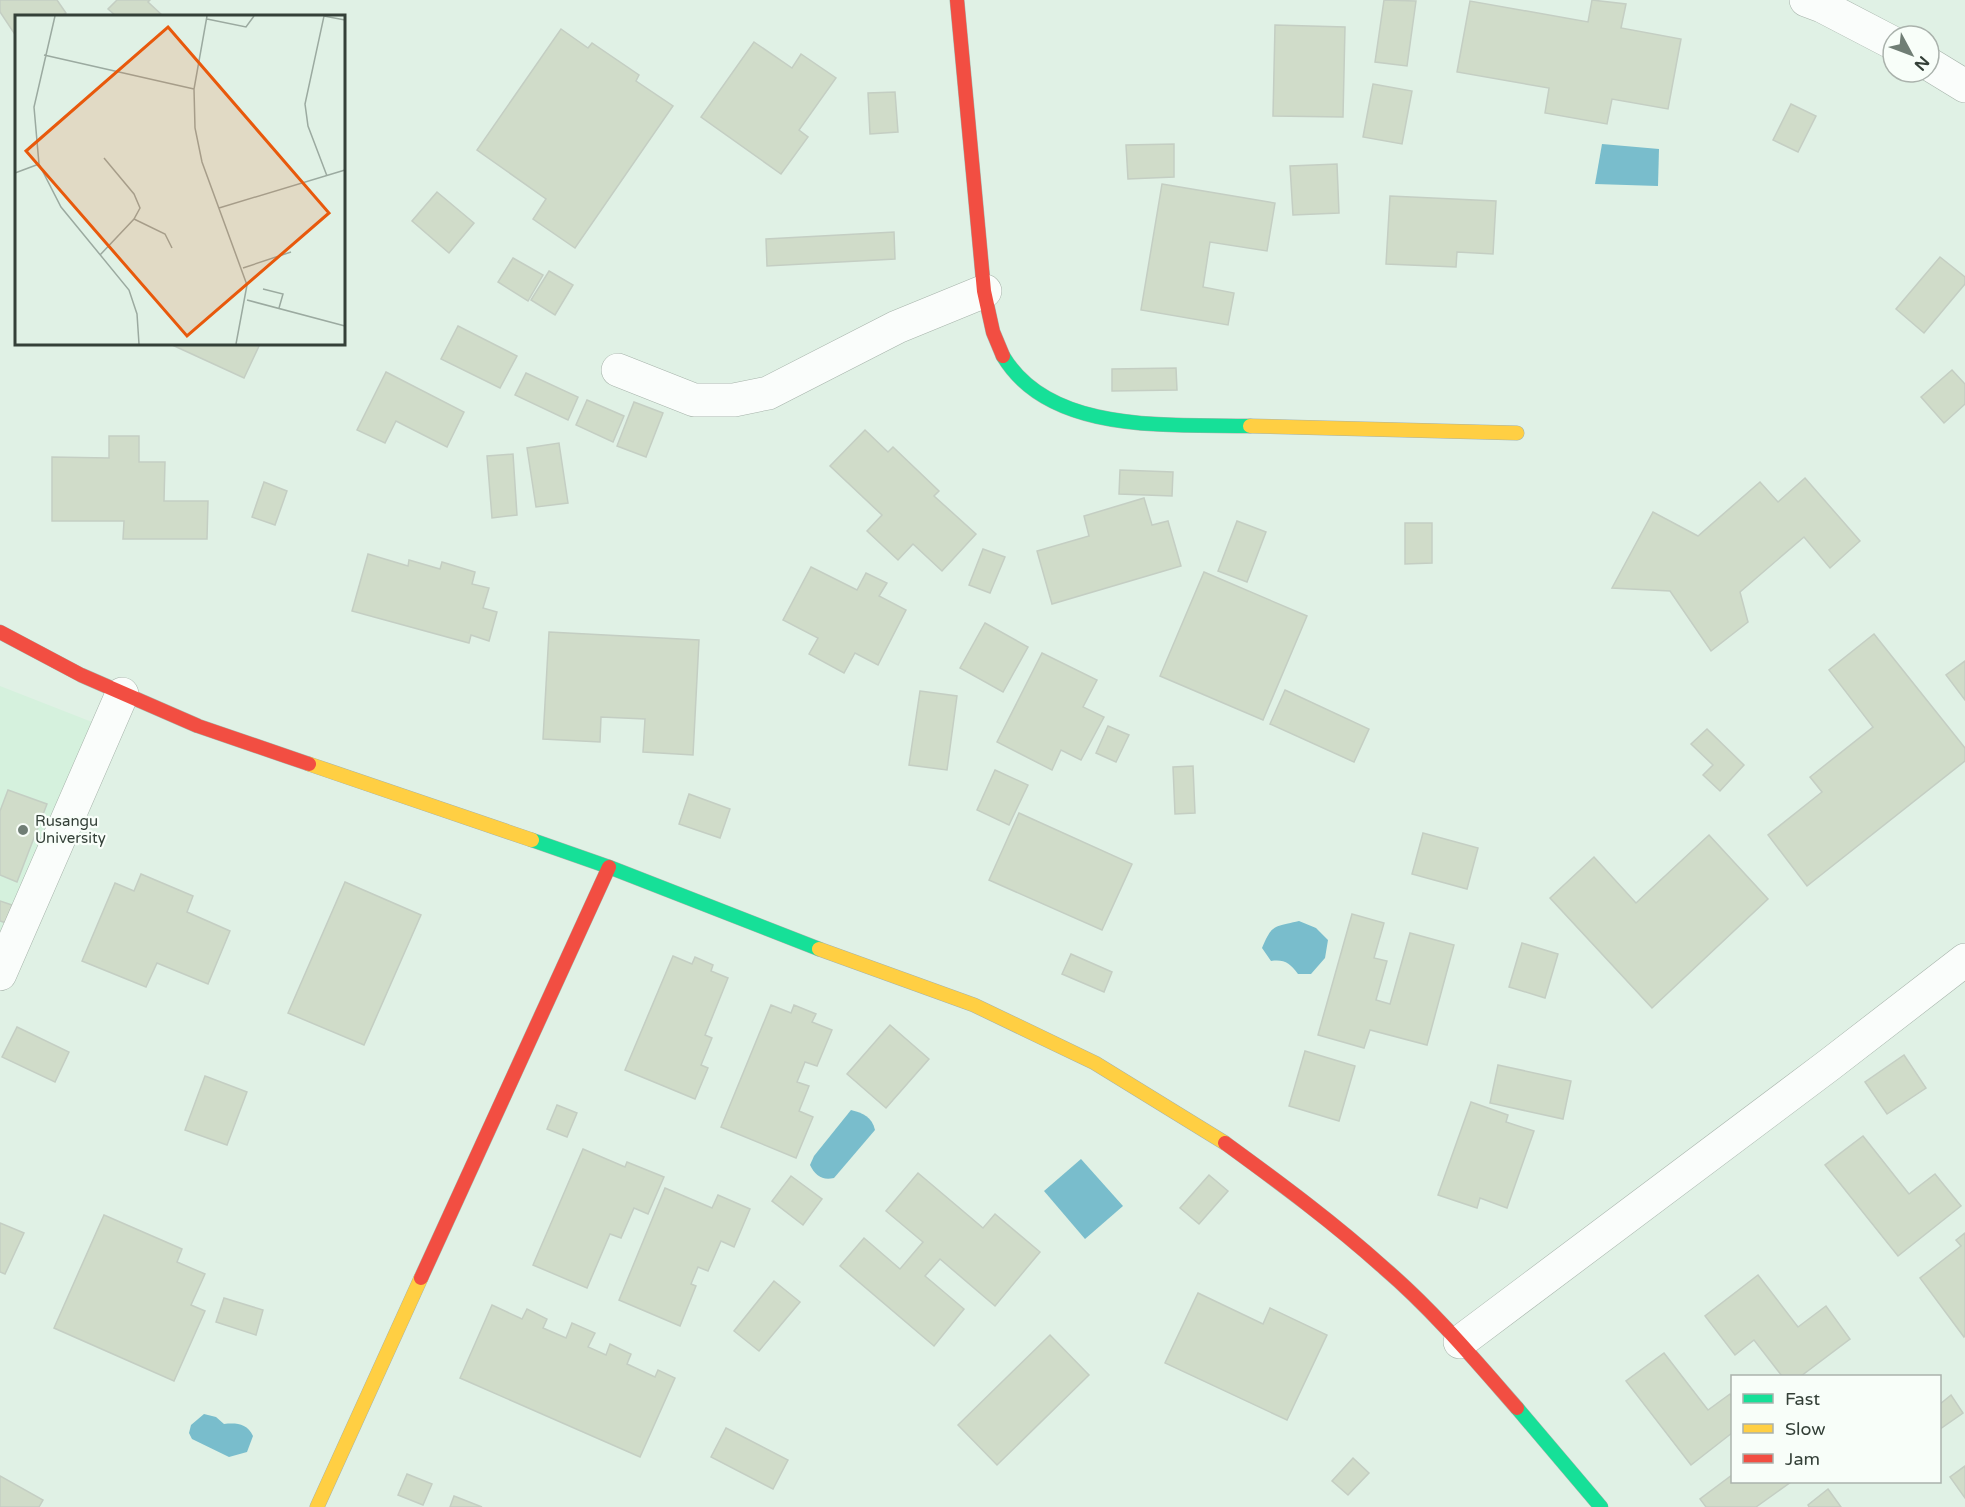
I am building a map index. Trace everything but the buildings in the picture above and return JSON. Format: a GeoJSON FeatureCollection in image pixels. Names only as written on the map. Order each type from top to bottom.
{"type":"FeatureCollection","features":[{"type":"Feature","properties":{"kind":"street"},"geometry":{"type":"LineString","coordinates":[[957,0],[964,92],[985,291],[992,328],[1004,359],[1024,382],[1050,401],[1085,415],[1138,423],[1517,433]]}},
{"type":"Feature","properties":{"kind":"street"},"geometry":{"type":"LineString","coordinates":[[1818,2],[1881,36]]}},
{"type":"Feature","properties":{"kind":"street"},"geometry":{"type":"LineString","coordinates":[[1941,71],[1965,86]]}},
{"type":"Feature","properties":{"kind":"street"},"geometry":{"type":"LineString","coordinates":[[618,370],[694,400],[745,398],[768,393],[897,327],[985,291]]}},
{"type":"Feature","properties":{"kind":"street"},"geometry":{"type":"LineString","coordinates":[[0,632],[81,675],[198,726],[609,867],[807,945],[974,1005],[1095,1063],[1220,1138],[1300,1198],[1386,1269],[1460,1342],[1601,1507]]}},
{"type":"Feature","properties":{"kind":"street"},"geometry":{"type":"LineString","coordinates":[[0,974],[122,694]]}},
{"type":"Feature","properties":{"kind":"street"},"geometry":{"type":"LineString","coordinates":[[317,1507],[609,867]]}},
{"type":"Feature","properties":{"kind":"street"},"geometry":{"type":"LineString","coordinates":[[1460,1342],[1965,960]]}},
{"type":"Feature","properties":{"kind":"shaded area","name":"Rusangu University"},"geometry":{"type":"Polygon","coordinates":[[[0,686],[92,722],[0,938],[0,686]]]}},
{"type":"Feature","properties":{"kind":"water"},"geometry":{"type":"Polygon","coordinates":[[[1602,144],[1659,149],[1658,186],[1595,184],[1602,144]]]}},
{"type":"Feature","properties":{"kind":"water"},"geometry":{"type":"Polygon","coordinates":[[[1299,921],[1316,928],[1328,940],[1325,958],[1311,974],[1298,974],[1286,963],[1271,961],[1262,948],[1272,930],[1284,924],[1299,921]]]}},
{"type":"Feature","properties":{"kind":"water"},"geometry":{"type":"Polygon","coordinates":[[[851,1110],[866,1116],[872,1122],[875,1130],[834,1178],[822,1178],[814,1172],[810,1165],[814,1156],[851,1110]]]}},
{"type":"Feature","properties":{"kind":"water"},"geometry":{"type":"Polygon","coordinates":[[[1081,1159],[1123,1206],[1085,1239],[1044,1191],[1081,1159]]]}},
{"type":"Feature","properties":{"kind":"water"},"geometry":{"type":"Polygon","coordinates":[[[204,1414],[216,1417],[224,1424],[237,1424],[248,1428],[253,1436],[247,1452],[229,1457],[192,1439],[189,1433],[191,1425],[204,1414]]]}},
{"type":"Feature","properties":{"kind":"traffic: fast"},"geometry":{"type":"LineString","coordinates":[[1003,356],[1024,382],[1050,400],[1081,412],[1114,420],[1150,424],[1250,426]]}},
{"type":"Feature","properties":{"kind":"traffic: fast"},"geometry":{"type":"LineString","coordinates":[[532,840],[609,867],[819,949]]}},
{"type":"Feature","properties":{"kind":"traffic: fast"},"geometry":{"type":"LineString","coordinates":[[1517,1408],[1601,1507]]}},
{"type":"Feature","properties":{"kind":"traffic: slow"},"geometry":{"type":"LineString","coordinates":[[1250,426],[1517,433]]}},
{"type":"Feature","properties":{"kind":"traffic: slow"},"geometry":{"type":"LineString","coordinates":[[309,764],[532,840]]}},
{"type":"Feature","properties":{"kind":"traffic: slow"},"geometry":{"type":"LineString","coordinates":[[819,949],[974,1005],[1095,1063],[1225,1143]]}},
{"type":"Feature","properties":{"kind":"traffic: slow"},"geometry":{"type":"LineString","coordinates":[[317,1507],[421,1278]]}},
{"type":"Feature","properties":{"kind":"traffic: jam"},"geometry":{"type":"LineString","coordinates":[[957,0],[984,291],[993,332],[1003,356]]}},
{"type":"Feature","properties":{"kind":"traffic: jam"},"geometry":{"type":"LineString","coordinates":[[0,632],[81,675],[198,726],[309,764]]}},
{"type":"Feature","properties":{"kind":"traffic: jam"},"geometry":{"type":"LineString","coordinates":[[421,1278],[609,867]]}},
{"type":"Feature","properties":{"kind":"traffic: jam"},"geometry":{"type":"LineString","coordinates":[[1225,1143],[1326,1219],[1402,1284],[1453,1336],[1517,1408]]}},
{"type":"Feature","properties":{"kind":"place","name":"Rusangu University"},"geometry":{"type":"Point","coordinates":[23,830]}}]}
